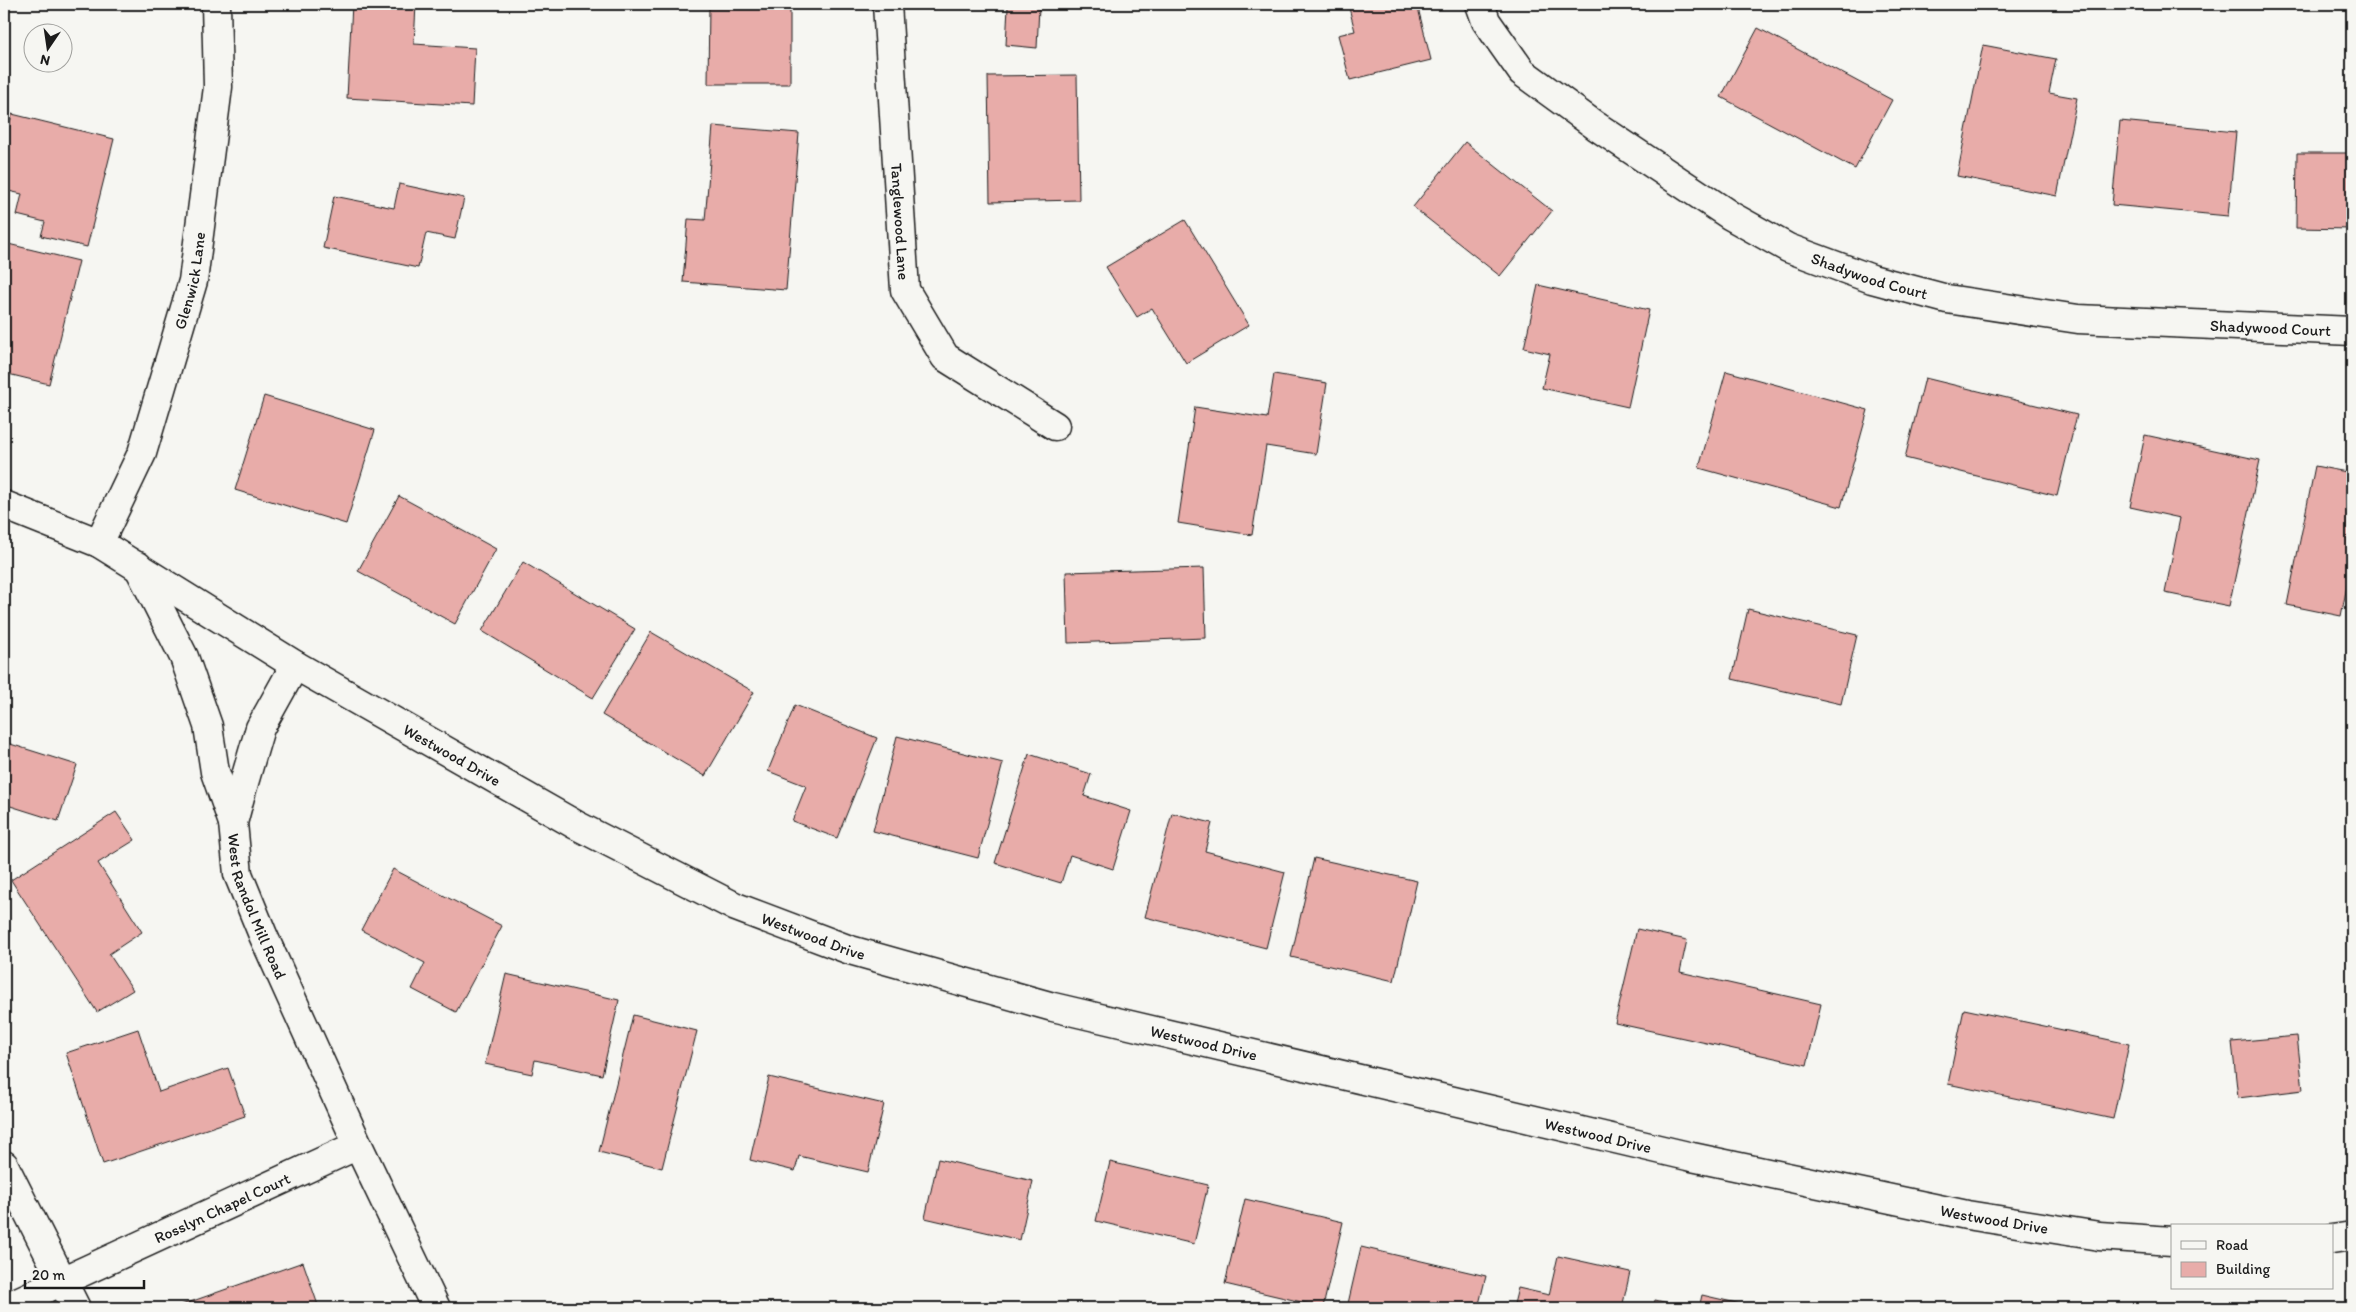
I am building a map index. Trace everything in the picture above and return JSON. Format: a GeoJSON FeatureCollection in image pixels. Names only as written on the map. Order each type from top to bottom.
{"type":"FeatureCollection","features":[{"type":"Feature","properties":{"kind":"street","name":"Glenwick Lane"},"geometry":{"type":"LineString","coordinates":[[99,542],[142,453],[193,281],[218,88],[216,4]]}},
{"type":"Feature","properties":{"kind":"street","name":"Tanglewood Lane"},"geometry":{"type":"LineString","coordinates":[[887,4],[905,290],[945,357],[1055,426]]}},
{"type":"Feature","properties":{"kind":"street","name":"Shadywood Court"},"geometry":{"type":"LineString","coordinates":[[1480,4],[1486,21],[1522,72],[1596,126],[1732,216],[1788,248],[1872,278],[1947,299],[2078,319],[2352,331]]}},
{"type":"Feature","properties":{"kind":"street"},"geometry":{"type":"LineString","coordinates":[[4,504],[99,542],[295,665]]}},
{"type":"Feature","properties":{"kind":"street"},"geometry":{"type":"LineString","coordinates":[[138,566],[184,657],[208,726],[215,772],[233,823]]}},
{"type":"Feature","properties":{"kind":"street","name":"West Randol Mill Road"},"geometry":{"type":"LineString","coordinates":[[295,665],[260,728],[233,823],[238,874],[263,935],[358,1146],[436,1308]]}},
{"type":"Feature","properties":{"kind":"street","name":"Westwood Drive"},"geometry":{"type":"LineString","coordinates":[[295,665],[576,825],[736,907],[850,950],[1053,1007],[1692,1157],[1967,1215],[2099,1236],[2171,1241]]}},
{"type":"Feature","properties":{"kind":"street","name":"Rosslyn Chapel Court"},"geometry":{"type":"LineString","coordinates":[[4,1308],[358,1146]]}},
{"type":"Feature","properties":{"kind":"street"},"geometry":{"type":"LineString","coordinates":[[4,1166],[76,1308]]}},
{"type":"Feature","properties":{"kind":"street"},"geometry":{"type":"LineString","coordinates":[[2334,1239],[2352,1236]]}},
{"type":"Feature","properties":{"kind":"building"},"geometry":{"type":"Polygon","coordinates":[[[352,4],[416,4],[414,44],[475,48],[472,106],[347,98],[352,4]]]}},
{"type":"Feature","properties":{"kind":"building"},"geometry":{"type":"Polygon","coordinates":[[[709,4],[790,4],[790,84],[708,84],[709,4]]]}},
{"type":"Feature","properties":{"kind":"building"},"geometry":{"type":"Polygon","coordinates":[[[977,4],[1066,4],[1066,9],[1039,7],[1037,48],[1006,45],[1008,7],[977,4]]]}},
{"type":"Feature","properties":{"kind":"building"},"geometry":{"type":"Polygon","coordinates":[[[1348,4],[1417,4],[1431,60],[1350,80],[1338,35],[1355,31],[1348,4]]]}},
{"type":"Feature","properties":{"kind":"building"},"geometry":{"type":"Polygon","coordinates":[[[1758,28],[1892,100],[1855,169],[1721,97],[1758,28]]]}},
{"type":"Feature","properties":{"kind":"building"},"geometry":{"type":"Polygon","coordinates":[[[1983,45],[2056,59],[2049,93],[2077,98],[2057,196],[1957,176],[1983,45]]]}},
{"type":"Feature","properties":{"kind":"building"},"geometry":{"type":"Polygon","coordinates":[[[1077,75],[1079,200],[990,202],[988,76],[1077,75]]]}},
{"type":"Feature","properties":{"kind":"building"},"geometry":{"type":"Polygon","coordinates":[[[12,114],[114,139],[87,247],[41,236],[45,222],[17,215],[22,194],[4,190],[4,150],[12,114]]]}},
{"type":"Feature","properties":{"kind":"building"},"geometry":{"type":"Polygon","coordinates":[[[2120,121],[2236,132],[2228,216],[2112,205],[2120,121]]]}},
{"type":"Feature","properties":{"kind":"building"},"geometry":{"type":"Polygon","coordinates":[[[713,126],[799,133],[786,290],[683,282],[688,219],[705,220],[713,126]]]}},
{"type":"Feature","properties":{"kind":"building"},"geometry":{"type":"Polygon","coordinates":[[[1465,142],[1552,211],[1500,276],[1413,207],[1465,142]]]}},
{"type":"Feature","properties":{"kind":"building"},"geometry":{"type":"Polygon","coordinates":[[[2297,153],[2352,153],[2352,229],[2296,228],[2297,153]]]}},
{"type":"Feature","properties":{"kind":"building"},"geometry":{"type":"Polygon","coordinates":[[[399,184],[464,198],[455,239],[426,233],[418,268],[323,248],[334,196],[394,208],[399,184]]]}},
{"type":"Feature","properties":{"kind":"building"},"geometry":{"type":"Polygon","coordinates":[[[1185,220],[1249,325],[1186,363],[1152,308],[1137,317],[1106,267],[1185,220]]]}},
{"type":"Feature","properties":{"kind":"building"},"geometry":{"type":"Polygon","coordinates":[[[4,243],[79,261],[49,384],[4,373],[4,243]]]}},
{"type":"Feature","properties":{"kind":"building"},"geometry":{"type":"Polygon","coordinates":[[[1538,285],[1649,310],[1628,407],[1542,388],[1550,354],[1524,348],[1538,285]]]}},
{"type":"Feature","properties":{"kind":"building"},"geometry":{"type":"Polygon","coordinates":[[[1726,371],[1868,410],[1841,507],[1699,468],[1726,371]]]}},
{"type":"Feature","properties":{"kind":"building"},"geometry":{"type":"Polygon","coordinates":[[[1274,374],[1327,383],[1316,454],[1266,446],[1252,535],[1178,523],[1195,407],[1267,418],[1274,374]]]}},
{"type":"Feature","properties":{"kind":"building"},"geometry":{"type":"Polygon","coordinates":[[[1925,378],[2077,415],[2057,496],[1905,458],[1925,378]]]}},
{"type":"Feature","properties":{"kind":"building"},"geometry":{"type":"Polygon","coordinates":[[[264,396],[375,430],[346,524],[235,490],[264,396]]]}},
{"type":"Feature","properties":{"kind":"building"},"geometry":{"type":"Polygon","coordinates":[[[2145,435],[2260,460],[2229,606],[2165,593],[2180,518],[2130,507],[2145,435]]]}},
{"type":"Feature","properties":{"kind":"building"},"geometry":{"type":"Polygon","coordinates":[[[2315,466],[2352,473],[2352,571],[2350,571],[2341,616],[2287,605],[2315,466]]]}},
{"type":"Feature","properties":{"kind":"building"},"geometry":{"type":"Polygon","coordinates":[[[399,496],[496,549],[455,624],[358,571],[399,496]]]}},
{"type":"Feature","properties":{"kind":"building"},"geometry":{"type":"Polygon","coordinates":[[[523,562],[635,629],[593,698],[482,631],[523,562]]]}},
{"type":"Feature","properties":{"kind":"building"},"geometry":{"type":"Polygon","coordinates":[[[1204,568],[1206,638],[1068,643],[1066,572],[1204,568]]]}},
{"type":"Feature","properties":{"kind":"building"},"geometry":{"type":"Polygon","coordinates":[[[1748,609],[1857,635],[1841,704],[1732,679],[1748,609]]]}},
{"type":"Feature","properties":{"kind":"building"},"geometry":{"type":"Polygon","coordinates":[[[651,632],[754,692],[705,776],[602,715],[651,632]]]}},
{"type":"Feature","properties":{"kind":"building"},"geometry":{"type":"Polygon","coordinates":[[[795,705],[877,738],[837,838],[792,821],[806,786],[768,771],[795,705]]]}},
{"type":"Feature","properties":{"kind":"building"},"geometry":{"type":"Polygon","coordinates":[[[897,736],[1003,763],[978,858],[873,831],[897,736]]]}},
{"type":"Feature","properties":{"kind":"building"},"geometry":{"type":"Polygon","coordinates":[[[4,742],[77,765],[58,821],[4,804],[4,742]]]}},
{"type":"Feature","properties":{"kind":"building"},"geometry":{"type":"Polygon","coordinates":[[[1029,754],[1091,774],[1084,796],[1131,811],[1113,869],[1070,855],[1061,883],[995,863],[1029,754]]]}},
{"type":"Feature","properties":{"kind":"building"},"geometry":{"type":"Polygon","coordinates":[[[116,812],[135,840],[98,863],[142,932],[109,954],[133,990],[97,1012],[11,880],[116,812]]]}},
{"type":"Feature","properties":{"kind":"building"},"geometry":{"type":"Polygon","coordinates":[[[1172,813],[1212,823],[1205,851],[1285,872],[1266,948],[1145,917],[1172,813]]]}},
{"type":"Feature","properties":{"kind":"building"},"geometry":{"type":"Polygon","coordinates":[[[1314,858],[1417,881],[1394,981],[1291,957],[1314,858]]]}},
{"type":"Feature","properties":{"kind":"building"},"geometry":{"type":"Polygon","coordinates":[[[393,869],[502,926],[456,1012],[412,989],[425,963],[361,930],[393,869]]]}},
{"type":"Feature","properties":{"kind":"building"},"geometry":{"type":"Polygon","coordinates":[[[1637,929],[1687,940],[1680,972],[1821,1004],[1807,1065],[1615,1023],[1637,929]]]}},
{"type":"Feature","properties":{"kind":"building"},"geometry":{"type":"Polygon","coordinates":[[[506,974],[619,1000],[602,1075],[535,1060],[532,1074],[485,1064],[506,974]]]}},
{"type":"Feature","properties":{"kind":"building"},"geometry":{"type":"Polygon","coordinates":[[[1964,1009],[2129,1044],[2113,1119],[1948,1084],[1964,1009]]]}},
{"type":"Feature","properties":{"kind":"building"},"geometry":{"type":"Polygon","coordinates":[[[633,1015],[697,1031],[662,1168],[599,1152],[633,1015]]]}},
{"type":"Feature","properties":{"kind":"building"},"geometry":{"type":"Polygon","coordinates":[[[138,1029],[159,1092],[228,1068],[245,1116],[103,1164],[66,1053],[138,1029]]]}},
{"type":"Feature","properties":{"kind":"building"},"geometry":{"type":"Polygon","coordinates":[[[2297,1036],[2303,1090],[2238,1098],[2232,1042],[2297,1036]]]}},
{"type":"Feature","properties":{"kind":"building"},"geometry":{"type":"Polygon","coordinates":[[[769,1077],[884,1104],[868,1172],[799,1156],[795,1171],[750,1160],[769,1077]]]}},
{"type":"Feature","properties":{"kind":"building"},"geometry":{"type":"Polygon","coordinates":[[[938,1159],[1033,1181],[1020,1240],[925,1218],[938,1159]]]}},
{"type":"Feature","properties":{"kind":"building"},"geometry":{"type":"Polygon","coordinates":[[[1110,1162],[1208,1185],[1194,1244],[1096,1221],[1110,1162]]]}},
{"type":"Feature","properties":{"kind":"building"},"geometry":{"type":"Polygon","coordinates":[[[1245,1199],[1343,1222],[1323,1307],[1225,1284],[1245,1199]]]}},
{"type":"Feature","properties":{"kind":"building"},"geometry":{"type":"Polygon","coordinates":[[[1361,1247],[1486,1276],[1478,1308],[1347,1308],[1361,1247]]]}},
{"type":"Feature","properties":{"kind":"building"},"geometry":{"type":"Polygon","coordinates":[[[1558,1256],[1630,1272],[1622,1308],[1513,1308],[1518,1288],[1549,1295],[1558,1256]]]}},
{"type":"Feature","properties":{"kind":"building"},"geometry":{"type":"Polygon","coordinates":[[[303,1262],[319,1308],[176,1308],[176,1307],[303,1262]]]}},
{"type":"Feature","properties":{"kind":"building"},"geometry":{"type":"Polygon","coordinates":[[[1702,1295],[1758,1308],[1699,1308],[1702,1295]]]}},
{"type":"Feature","properties":{"kind":"building"},"geometry":{"type":"Polygon","coordinates":[[[1655,1300],[1691,1308],[1653,1308],[1655,1300]]]}}]}
